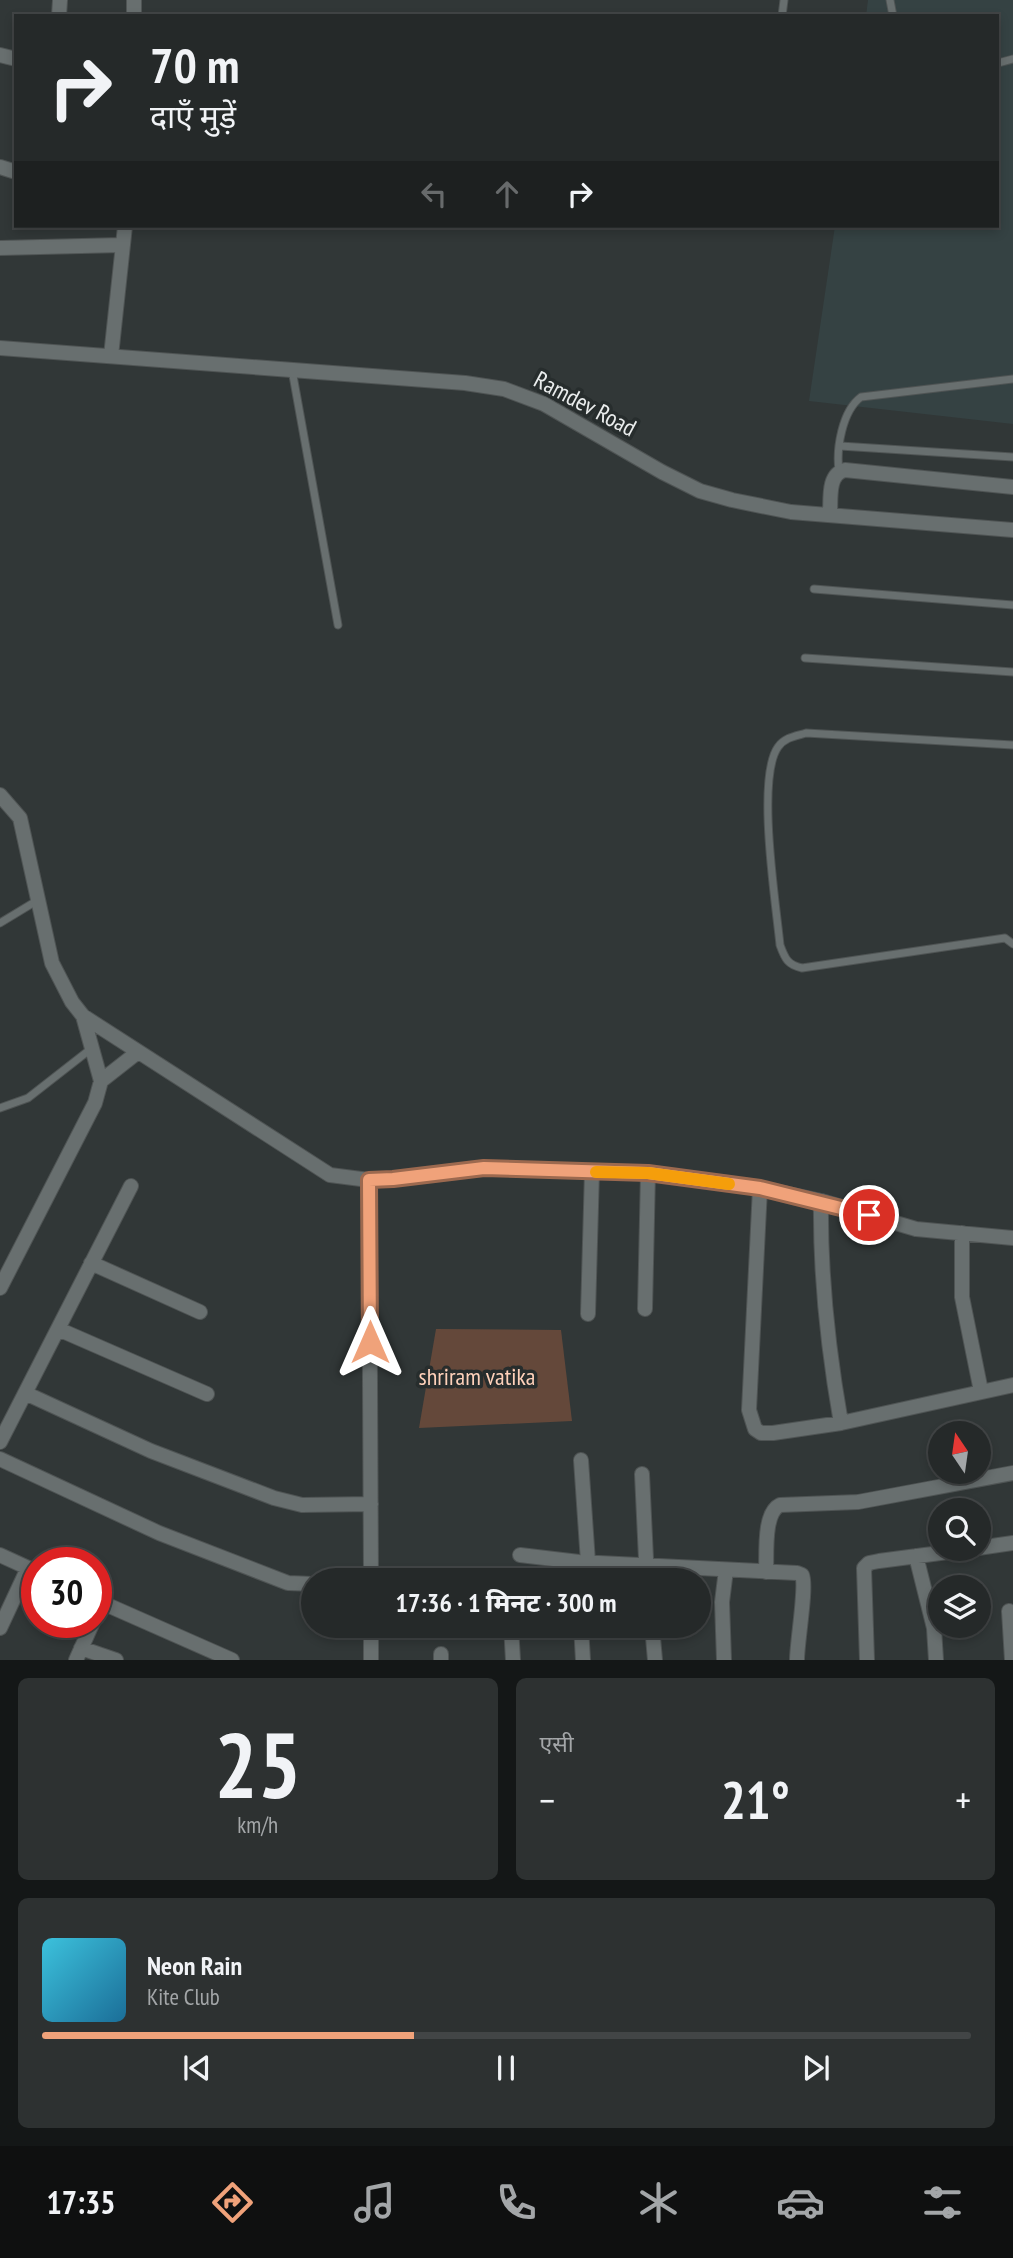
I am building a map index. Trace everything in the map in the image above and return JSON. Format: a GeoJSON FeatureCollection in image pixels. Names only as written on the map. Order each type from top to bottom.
{"type":"FeatureCollection","features":[{"type":"Feature","properties":{"kind":"street"},"geometry":{"type":"LineString","coordinates":[[111,356],[125,228]]}},
{"type":"Feature","properties":{"kind":"street"},"geometry":{"type":"LineString","coordinates":[[0,248],[122,244]]}},
{"type":"Feature","properties":{"kind":"street","name":"Ramdev Road"},"geometry":{"type":"LineString","coordinates":[[0,348],[465,383],[504,389],[544,404],[700,491],[732,500],[791,512],[1013,530]]}},
{"type":"Feature","properties":{"kind":"street"},"geometry":{"type":"LineString","coordinates":[[830,515],[836,476],[845,470],[1013,486]]}},
{"type":"Feature","properties":{"kind":"street"},"geometry":{"type":"LineString","coordinates":[[0,795],[20,818],[52,963],[67,994],[83,1016],[100,1081],[95,1103],[87,1120],[0,1288]]}},
{"type":"Feature","properties":{"kind":"street"},"geometry":{"type":"LineString","coordinates":[[83,1016],[330,1175],[369,1180],[393,1179],[484,1168],[648,1173],[760,1188],[916,1228],[1013,1238]]}},
{"type":"Feature","properties":{"kind":"street"},"geometry":{"type":"LineString","coordinates":[[100,1081],[138,1052]]}},
{"type":"Feature","properties":{"kind":"street"},"geometry":{"type":"LineString","coordinates":[[588,1314],[592,1171]]}},
{"type":"Feature","properties":{"kind":"street"},"geometry":{"type":"LineString","coordinates":[[645,1309],[648,1173]]}},
{"type":"Feature","properties":{"kind":"street"},"geometry":{"type":"LineString","coordinates":[[369,1180],[371,1568]]}},
{"type":"Feature","properties":{"kind":"street"},"geometry":{"type":"LineString","coordinates":[[0,1442],[131,1186]]}},
{"type":"Feature","properties":{"kind":"street"},"geometry":{"type":"LineString","coordinates":[[760,1188],[749,1410],[755,1429],[761,1433],[841,1423],[1013,1385]]}},
{"type":"Feature","properties":{"kind":"street"},"geometry":{"type":"LineString","coordinates":[[821,1202],[820,1252],[824,1306],[841,1423]]}},
{"type":"Feature","properties":{"kind":"street"},"geometry":{"type":"LineString","coordinates":[[962,1233],[962,1297],[981,1391]]}},
{"type":"Feature","properties":{"kind":"street"},"geometry":{"type":"LineString","coordinates":[[91,1263],[200,1312]]}},
{"type":"Feature","properties":{"kind":"street"},"geometry":{"type":"LineString","coordinates":[[58,1329],[208,1394]]}},
{"type":"Feature","properties":{"kind":"street"},"geometry":{"type":"LineString","coordinates":[[25,1393],[150,1451],[274,1498],[302,1505],[371,1504]]}},
{"type":"Feature","properties":{"kind":"street"},"geometry":{"type":"LineString","coordinates":[[0,1459],[170,1537],[288,1583],[301,1584]]}},
{"type":"Feature","properties":{"kind":"street"},"geometry":{"type":"LineString","coordinates":[[581,1460],[582,1568]]}},
{"type":"Feature","properties":{"kind":"street"},"geometry":{"type":"LineString","coordinates":[[766,1572],[769,1517],[773,1508],[780,1505],[858,1503],[1013,1473]]}},
{"type":"Feature","properties":{"kind":"street"},"geometry":{"type":"LineString","coordinates":[[642,1474],[646,1568]]}},
{"type":"Feature","properties":{"kind":"street"},"geometry":{"type":"LineString","coordinates":[[991,1546],[1013,1543]]}},
{"type":"Feature","properties":{"kind":"street"},"geometry":{"type":"LineString","coordinates":[[867,1660],[864,1567],[878,1561],[928,1554]]}},
{"type":"Feature","properties":{"kind":"street"},"geometry":{"type":"LineString","coordinates":[[0,1555],[21,1565]]}},
{"type":"Feature","properties":{"kind":"street"},"geometry":{"type":"LineString","coordinates":[[520,1555],[584,1562],[797,1573],[804,1579],[797,1660]]}},
{"type":"Feature","properties":{"kind":"street"},"geometry":{"type":"LineString","coordinates":[[916,1556],[934,1628],[936,1660]]}},
{"type":"Feature","properties":{"kind":"street"},"geometry":{"type":"LineString","coordinates":[[724,1660],[722,1602],[726,1570]]}},
{"type":"Feature","properties":{"kind":"street"},"geometry":{"type":"LineString","coordinates":[[0,1628],[21,1590]]}},
{"type":"Feature","properties":{"kind":"street"},"geometry":{"type":"LineString","coordinates":[[1009,1611],[1012,1660]]}},
{"type":"Feature","properties":{"kind":"street"},"geometry":{"type":"LineString","coordinates":[[112,1613],[232,1660]]}},
{"type":"Feature","properties":{"kind":"street"},"geometry":{"type":"LineString","coordinates":[[371,1638],[371,1660]]}},
{"type":"Feature","properties":{"kind":"street"},"geometry":{"type":"LineString","coordinates":[[511,1638],[513,1660]]}},
{"type":"Feature","properties":{"kind":"street"},"geometry":{"type":"LineString","coordinates":[[582,1638],[583,1660]]}},
{"type":"Feature","properties":{"kind":"street"},"geometry":{"type":"LineString","coordinates":[[653,1638],[655,1660]]}},
{"type":"Feature","properties":{"kind":"street"},"geometry":{"type":"LineString","coordinates":[[79,1654],[116,1660]]}},
{"type":"Feature","properties":{"kind":"lane"},"geometry":{"type":"LineString","coordinates":[[292,370],[338,625]]}},
{"type":"Feature","properties":{"kind":"lane"},"geometry":{"type":"LineString","coordinates":[[836,476],[839,446],[848,411],[861,397],[1013,379]]}},
{"type":"Feature","properties":{"kind":"lane"},"geometry":{"type":"LineString","coordinates":[[839,446],[1013,457]]}},
{"type":"Feature","properties":{"kind":"lane"},"geometry":{"type":"LineString","coordinates":[[814,589],[1013,605]]}},
{"type":"Feature","properties":{"kind":"lane"},"geometry":{"type":"LineString","coordinates":[[805,658],[1013,672]]}},
{"type":"Feature","properties":{"kind":"lane"},"geometry":{"type":"LineString","coordinates":[[1013,745],[807,733],[794,736],[784,740],[772,760],[768,818],[780,945],[788,963],[794,967],[1005,938],[1013,944]]}},
{"type":"Feature","properties":{"kind":"lane"},"geometry":{"type":"LineString","coordinates":[[0,923],[38,900]]}},
{"type":"Feature","properties":{"kind":"lane"},"geometry":{"type":"LineString","coordinates":[[0,1108],[28,1098],[45,1087],[92,1048]]}},
{"type":"Feature","properties":{"kind":"shaded area"},"geometry":{"type":"Polygon","coordinates":[[[868,0],[1013,0],[1013,424],[809,401],[835,228],[999,228],[999,14],[866,14],[868,0]]]}},
{"type":"Feature","properties":{"kind":"green space","name":"shriram vatika"},"geometry":{"type":"Polygon","coordinates":[[[436,1329],[561,1330],[572,1421],[419,1428],[436,1329]]]}},
{"type":"Feature","properties":{"kind":"slow traffic"},"geometry":{"type":"LineString","coordinates":[[596,1172],[648,1173],[729,1184]]}},
{"type":"Feature","properties":{"kind":"route"},"geometry":{"type":"LineString","coordinates":[[370,1342],[369,1180],[484,1168],[648,1173],[760,1188],[869,1215]]}}]}
